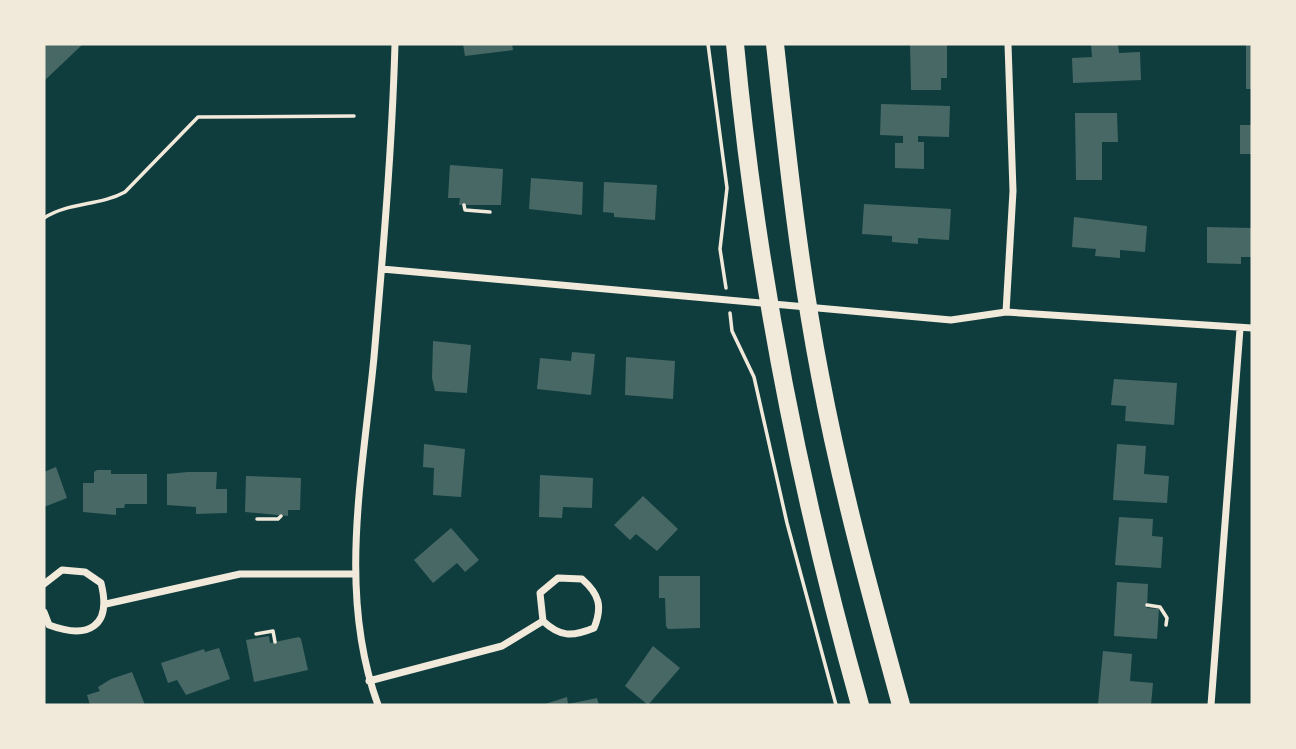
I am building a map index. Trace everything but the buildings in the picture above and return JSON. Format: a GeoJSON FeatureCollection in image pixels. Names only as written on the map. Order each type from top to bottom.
{"type":"FeatureCollection","features":[{"type":"Feature","properties":{"kind":"main road"},"geometry":{"type":"LineString","coordinates":[[735,44],[767,305],[799,467],[860,705]]}},
{"type":"Feature","properties":{"kind":"main road"},"geometry":{"type":"LineString","coordinates":[[775,44],[819,374],[852,526],[901,705]]}},
{"type":"Feature","properties":{"kind":"street"},"geometry":{"type":"LineString","coordinates":[[378,705],[369,681],[358,630],[354,574],[382,269],[395,44]]}},
{"type":"Feature","properties":{"kind":"street"},"geometry":{"type":"LineString","coordinates":[[1006,312],[1013,191],[1008,44]]}},
{"type":"Feature","properties":{"kind":"street"},"geometry":{"type":"LineString","coordinates":[[382,269],[809,310],[951,320],[1006,312],[1252,328]]}},
{"type":"Feature","properties":{"kind":"street"},"geometry":{"type":"LineString","coordinates":[[1211,705],[1240,329]]}},
{"type":"Feature","properties":{"kind":"street"},"geometry":{"type":"LineString","coordinates":[[44,584],[62,570],[85,572],[101,583],[106,604],[100,621],[84,630],[67,631],[49,625],[44,612]]}},
{"type":"Feature","properties":{"kind":"street"},"geometry":{"type":"LineString","coordinates":[[106,604],[240,574],[354,574]]}},
{"type":"Feature","properties":{"kind":"street"},"geometry":{"type":"LineString","coordinates":[[558,578],[582,579],[596,592],[600,612],[594,628],[576,635],[556,633],[542,621],[540,593],[558,578]]}},
{"type":"Feature","properties":{"kind":"street"},"geometry":{"type":"LineString","coordinates":[[369,681],[502,646],[542,621]]}},
{"type":"Feature","properties":{"kind":"path"},"geometry":{"type":"LineString","coordinates":[[708,44],[727,188],[721,251]]}},
{"type":"Feature","properties":{"kind":"path"},"geometry":{"type":"LineString","coordinates":[[44,218],[64,210],[111,199],[125,192],[198,117],[354,116]]}},
{"type":"Feature","properties":{"kind":"path"},"geometry":{"type":"LineString","coordinates":[[464,205],[465,210],[471,212],[490,212]]}},
{"type":"Feature","properties":{"kind":"path"},"geometry":{"type":"LineString","coordinates":[[732,326],[754,377],[787,523],[836,705]]}},
{"type":"Feature","properties":{"kind":"path"},"geometry":{"type":"LineString","coordinates":[[257,519],[278,519],[281,516]]}},
{"type":"Feature","properties":{"kind":"path"},"geometry":{"type":"LineString","coordinates":[[1147,605],[1160,607],[1167,618],[1166,625]]}},
{"type":"Feature","properties":{"kind":"path"},"geometry":{"type":"LineString","coordinates":[[256,634],[273,631],[275,642]]}}]}
